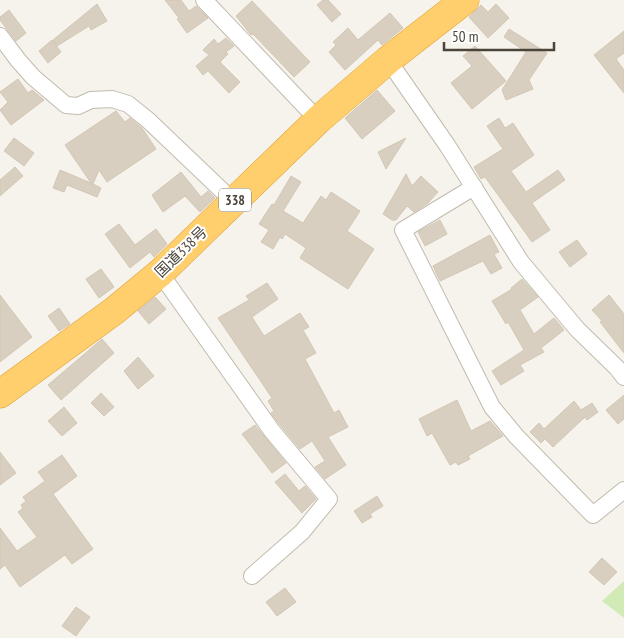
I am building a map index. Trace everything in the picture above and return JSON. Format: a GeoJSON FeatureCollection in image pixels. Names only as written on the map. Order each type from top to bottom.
{"type":"FeatureCollection","features":[{"type":"Feature","properties":{"kind":"highway","name":"国道338号"},"geometry":{"type":"LineString","coordinates":[[0,394],[114,311],[160,273],[318,120],[388,60],[465,0]]}},
{"type":"Feature","properties":{"kind":"street"},"geometry":{"type":"LineString","coordinates":[[204,0],[318,120]]}},
{"type":"Feature","properties":{"kind":"street"},"geometry":{"type":"LineString","coordinates":[[0,36],[18,60],[66,105],[78,106],[91,100],[112,100],[128,104],[148,120],[234,202]]}},
{"type":"Feature","properties":{"kind":"street"},"geometry":{"type":"LineString","coordinates":[[388,60],[474,187],[521,262],[577,328],[624,377]]}},
{"type":"Feature","properties":{"kind":"street"},"geometry":{"type":"LineString","coordinates":[[474,187],[403,230],[492,407],[516,436],[593,515],[624,490]]}},
{"type":"Feature","properties":{"kind":"street"},"geometry":{"type":"LineString","coordinates":[[160,273],[272,431],[328,499],[302,532],[252,576]]}},
{"type":"Feature","properties":{"kind":"green space"},"geometry":{"type":"Polygon","coordinates":[[[624,581],[624,618],[602,601],[624,581]]]}},
{"type":"Feature","properties":{"kind":"building"},"geometry":{"type":"Polygon","coordinates":[[[165,0],[181,0],[189,11],[196,6],[208,18],[187,33],[177,19],[179,18],[165,0]]]}},
{"type":"Feature","properties":{"kind":"building"},"geometry":{"type":"Polygon","coordinates":[[[323,0],[328,0],[341,14],[332,22],[317,5],[323,0]]]}},
{"type":"Feature","properties":{"kind":"building"},"geometry":{"type":"Polygon","coordinates":[[[252,1],[310,62],[294,77],[253,34],[251,35],[236,16],[252,1]]]}},
{"type":"Feature","properties":{"kind":"building"},"geometry":{"type":"Polygon","coordinates":[[[97,4],[107,21],[91,30],[89,26],[57,46],[53,40],[97,4]]]}},
{"type":"Feature","properties":{"kind":"building"},"geometry":{"type":"Polygon","coordinates":[[[496,4],[509,18],[488,38],[469,17],[481,5],[488,12],[496,4]]]}},
{"type":"Feature","properties":{"kind":"building"},"geometry":{"type":"Polygon","coordinates":[[[9,10],[26,33],[16,41],[0,20],[0,17],[9,10]]]}},
{"type":"Feature","properties":{"kind":"building"},"geometry":{"type":"Polygon","coordinates":[[[390,13],[403,28],[382,45],[378,40],[345,70],[329,52],[336,45],[333,42],[348,28],[358,40],[390,13]]]}},
{"type":"Feature","properties":{"kind":"building"},"geometry":{"type":"Polygon","coordinates":[[[509,29],[547,53],[529,80],[533,89],[506,100],[502,90],[526,52],[504,37],[509,29]]]}},
{"type":"Feature","properties":{"kind":"building"},"geometry":{"type":"Polygon","coordinates":[[[624,31],[624,53],[616,59],[624,70],[624,93],[594,55],[624,31]]]}},
{"type":"Feature","properties":{"kind":"building"},"geometry":{"type":"Polygon","coordinates":[[[226,38],[234,46],[226,52],[228,54],[220,62],[240,82],[229,93],[208,71],[203,75],[196,66],[209,55],[203,50],[214,39],[218,44],[226,38]]]}},
{"type":"Feature","properties":{"kind":"building"},"geometry":{"type":"Polygon","coordinates":[[[52,40],[61,52],[48,63],[39,51],[52,40]]]}},
{"type":"Feature","properties":{"kind":"building"},"geometry":{"type":"Polygon","coordinates":[[[475,46],[506,81],[472,109],[451,83],[472,66],[463,56],[475,46]]]}},
{"type":"Feature","properties":{"kind":"building"},"geometry":{"type":"Polygon","coordinates":[[[18,79],[28,93],[32,90],[44,100],[11,125],[0,110],[8,102],[0,92],[18,79]]]}},
{"type":"Feature","properties":{"kind":"building"},"geometry":{"type":"Polygon","coordinates":[[[377,90],[395,111],[362,139],[345,118],[377,90]]]}},
{"type":"Feature","properties":{"kind":"building"},"geometry":{"type":"Polygon","coordinates":[[[116,111],[125,122],[130,118],[142,128],[156,149],[107,182],[99,170],[93,184],[101,188],[97,197],[67,185],[64,192],[53,188],[60,170],[91,183],[65,145],[116,111]]]}},
{"type":"Feature","properties":{"kind":"building"},"geometry":{"type":"Polygon","coordinates":[[[499,118],[505,128],[513,123],[534,155],[511,171],[526,192],[558,170],[565,180],[532,203],[550,230],[532,242],[485,177],[481,179],[474,167],[503,149],[487,126],[499,118]]]}},
{"type":"Feature","properties":{"kind":"building"},"geometry":{"type":"Polygon","coordinates":[[[14,138],[34,153],[24,166],[4,151],[14,138]]]}},
{"type":"Feature","properties":{"kind":"building"},"geometry":{"type":"Polygon","coordinates":[[[406,138],[386,169],[378,152],[406,138]]]}},
{"type":"Feature","properties":{"kind":"building"},"geometry":{"type":"Polygon","coordinates":[[[15,167],[23,176],[0,196],[0,180],[15,167]]]}},
{"type":"Feature","properties":{"kind":"building"},"geometry":{"type":"Polygon","coordinates":[[[181,172],[201,197],[208,191],[215,198],[200,212],[185,196],[163,212],[152,195],[181,172]]]}},
{"type":"Feature","properties":{"kind":"building"},"geometry":{"type":"Polygon","coordinates":[[[406,174],[412,186],[421,176],[438,192],[428,203],[414,212],[407,206],[396,220],[392,220],[383,214],[406,174]]]}},
{"type":"Feature","properties":{"kind":"building"},"geometry":{"type":"Polygon","coordinates":[[[291,176],[301,182],[283,211],[303,223],[321,196],[326,200],[331,192],[360,211],[347,231],[374,249],[348,289],[300,258],[306,248],[285,234],[282,239],[280,237],[273,249],[261,242],[269,230],[259,224],[272,204],[274,205],[291,176]]]}},
{"type":"Feature","properties":{"kind":"building"},"geometry":{"type":"Polygon","coordinates":[[[440,220],[447,234],[425,246],[418,232],[440,220]]]}},
{"type":"Feature","properties":{"kind":"building"},"geometry":{"type":"Polygon","coordinates":[[[119,224],[135,245],[156,229],[167,244],[154,257],[150,252],[130,268],[105,234],[119,224]]]}},
{"type":"Feature","properties":{"kind":"building"},"geometry":{"type":"Polygon","coordinates":[[[490,235],[499,252],[494,254],[502,268],[491,274],[483,261],[440,281],[433,266],[490,235]]]}},
{"type":"Feature","properties":{"kind":"building"},"geometry":{"type":"Polygon","coordinates":[[[577,240],[587,254],[570,267],[559,252],[577,240]]]}},
{"type":"Feature","properties":{"kind":"building"},"geometry":{"type":"Polygon","coordinates":[[[101,269],[114,287],[99,298],[86,279],[101,269]]]}},
{"type":"Feature","properties":{"kind":"building"},"geometry":{"type":"Polygon","coordinates":[[[522,279],[538,297],[520,310],[534,334],[554,318],[564,330],[541,348],[544,352],[520,365],[524,371],[501,385],[492,371],[524,350],[508,322],[506,324],[492,301],[512,289],[522,279]]]}},
{"type":"Feature","properties":{"kind":"building"},"geometry":{"type":"Polygon","coordinates":[[[267,283],[278,299],[252,317],[264,336],[300,313],[309,327],[303,330],[316,353],[305,359],[334,413],[339,410],[348,427],[328,437],[346,465],[325,479],[315,467],[325,461],[312,441],[300,449],[280,425],[271,413],[274,411],[268,401],[272,398],[218,318],[249,300],[246,296],[267,283]]]}},
{"type":"Feature","properties":{"kind":"building"},"geometry":{"type":"Polygon","coordinates":[[[0,295],[32,337],[0,362],[0,295]]]}},
{"type":"Feature","properties":{"kind":"building"},"geometry":{"type":"Polygon","coordinates":[[[609,295],[624,314],[624,353],[592,310],[609,295]]]}},
{"type":"Feature","properties":{"kind":"building"},"geometry":{"type":"Polygon","coordinates":[[[155,297],[166,309],[149,324],[138,311],[155,297]]]}},
{"type":"Feature","properties":{"kind":"building"},"geometry":{"type":"Polygon","coordinates":[[[59,308],[70,324],[59,331],[48,316],[59,308]]]}},
{"type":"Feature","properties":{"kind":"building"},"geometry":{"type":"Polygon","coordinates":[[[102,339],[114,353],[61,400],[48,385],[102,339]]]}},
{"type":"Feature","properties":{"kind":"building"},"geometry":{"type":"Polygon","coordinates":[[[138,357],[154,376],[138,389],[124,371],[138,357]]]}},
{"type":"Feature","properties":{"kind":"building"},"geometry":{"type":"Polygon","coordinates":[[[101,393],[114,407],[104,416],[91,403],[101,393]]]}},
{"type":"Feature","properties":{"kind":"building"},"geometry":{"type":"Polygon","coordinates":[[[624,395],[624,419],[618,424],[606,410],[624,395]]]}},
{"type":"Feature","properties":{"kind":"building"},"geometry":{"type":"Polygon","coordinates":[[[457,400],[471,431],[490,421],[503,436],[468,456],[470,459],[458,465],[456,462],[450,465],[432,433],[427,436],[419,419],[457,400]]]}},
{"type":"Feature","properties":{"kind":"building"},"geometry":{"type":"Polygon","coordinates":[[[574,401],[581,410],[592,403],[598,412],[587,420],[585,417],[553,447],[545,439],[541,443],[530,432],[539,423],[544,429],[574,401]]]}},
{"type":"Feature","properties":{"kind":"building"},"geometry":{"type":"Polygon","coordinates":[[[64,407],[77,423],[62,436],[48,421],[64,407]]]}},
{"type":"Feature","properties":{"kind":"building"},"geometry":{"type":"Polygon","coordinates":[[[255,425],[286,463],[272,473],[242,434],[255,425]]]}},
{"type":"Feature","properties":{"kind":"building"},"geometry":{"type":"Polygon","coordinates":[[[0,452],[16,473],[0,485],[0,452]]]}},
{"type":"Feature","properties":{"kind":"building"},"geometry":{"type":"Polygon","coordinates":[[[62,455],[77,476],[53,494],[93,549],[72,564],[65,555],[20,587],[5,565],[0,569],[0,528],[17,551],[37,537],[18,512],[23,508],[21,505],[26,501],[23,497],[45,481],[38,472],[62,455]]]}},
{"type":"Feature","properties":{"kind":"building"},"geometry":{"type":"Polygon","coordinates":[[[285,474],[299,491],[305,486],[316,499],[302,513],[275,482],[285,474]]]}},
{"type":"Feature","properties":{"kind":"building"},"geometry":{"type":"Polygon","coordinates":[[[377,496],[383,506],[370,514],[372,517],[362,523],[354,511],[377,496]]]}},
{"type":"Feature","properties":{"kind":"building"},"geometry":{"type":"Polygon","coordinates":[[[602,558],[617,572],[604,585],[589,572],[602,558]]]}},
{"type":"Feature","properties":{"kind":"building"},"geometry":{"type":"Polygon","coordinates":[[[285,588],[296,602],[277,616],[266,602],[285,588]]]}},
{"type":"Feature","properties":{"kind":"building"},"geometry":{"type":"Polygon","coordinates":[[[76,607],[90,617],[76,636],[62,626],[76,607]]]}}]}
